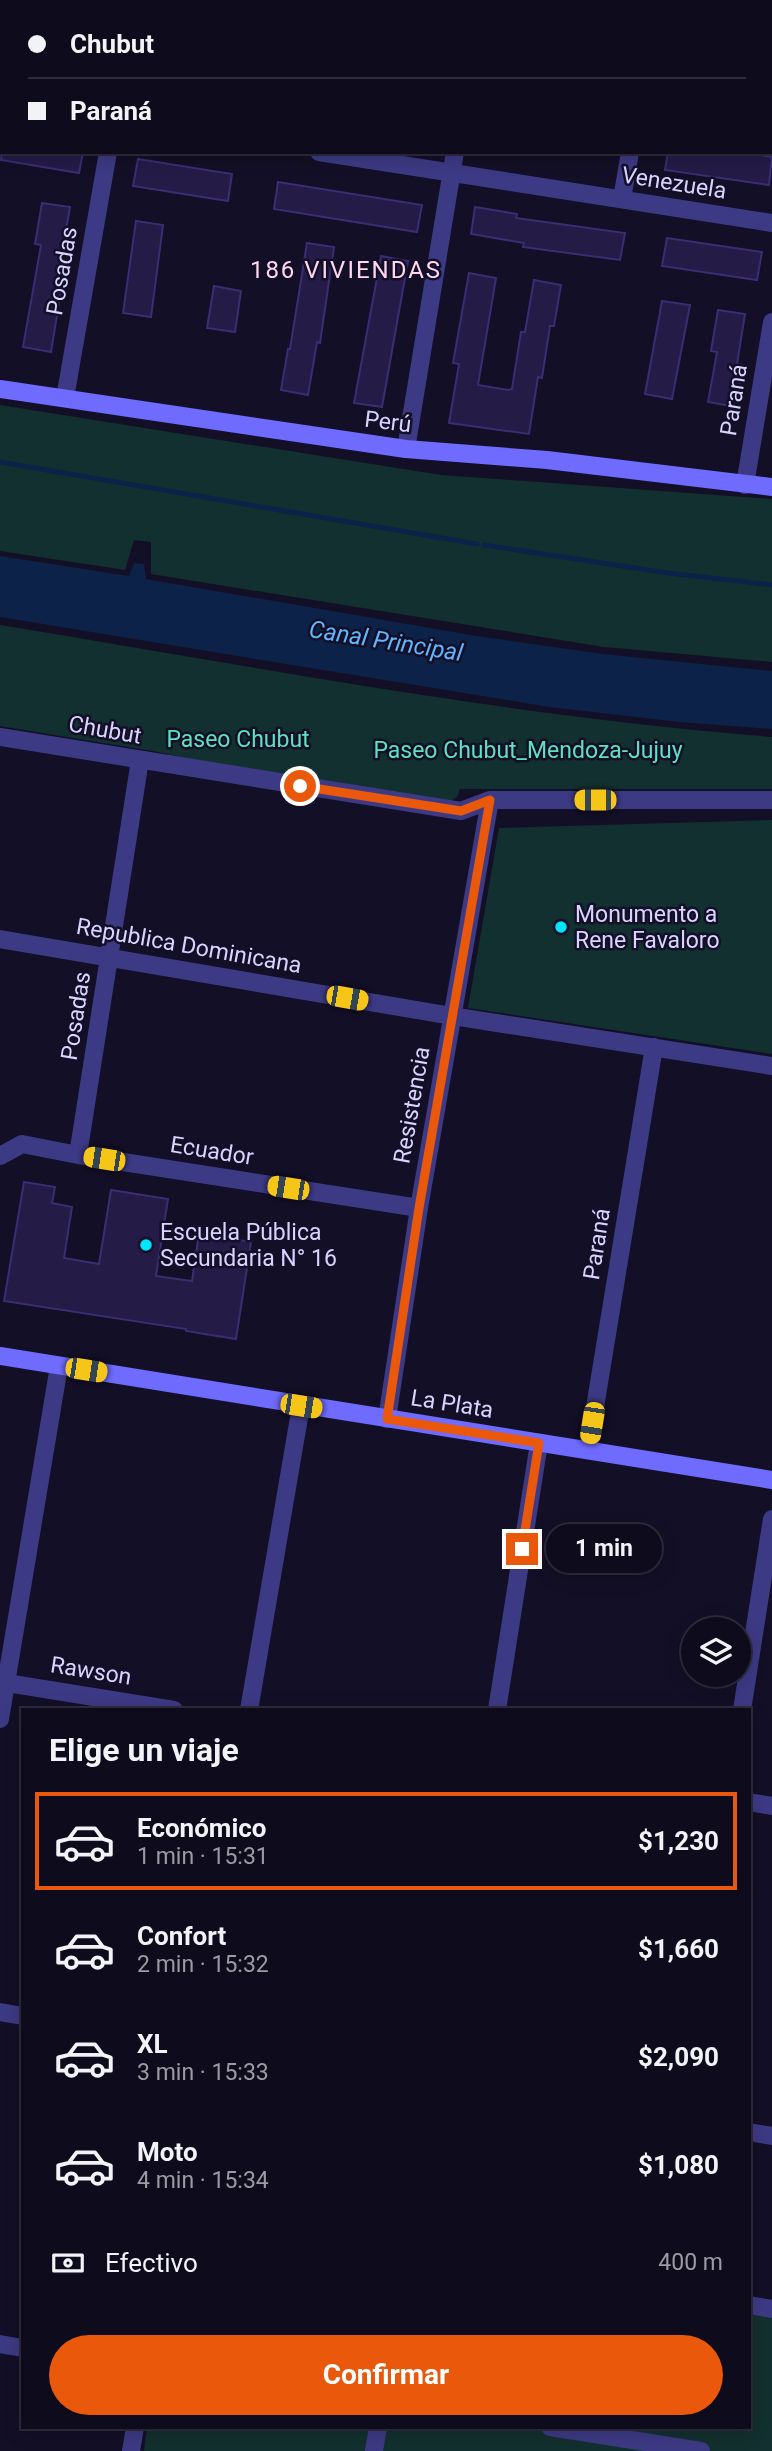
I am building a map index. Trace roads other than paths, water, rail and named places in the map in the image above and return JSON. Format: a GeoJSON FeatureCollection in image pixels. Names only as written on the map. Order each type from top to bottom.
{"type":"FeatureCollection","features":[{"type":"Feature","properties":{"kind":"street","name":"Posadas"},"geometry":{"type":"LineString","coordinates":[[65,398],[108,154]]}},
{"type":"Feature","properties":{"kind":"street","name":"Venezuela"},"geometry":{"type":"LineString","coordinates":[[332,154],[772,223]]}},
{"type":"Feature","properties":{"kind":"street"},"geometry":{"type":"LineString","coordinates":[[406,449],[455,154]]}},
{"type":"Feature","properties":{"kind":"street"},"geometry":{"type":"LineString","coordinates":[[622,200],[631,154]]}},
{"type":"Feature","properties":{"kind":"street","name":"Paraná"},"geometry":{"type":"LineString","coordinates":[[745,485],[772,322]]}},
{"type":"Feature","properties":{"kind":"street","name":"Perú"},"geometry":{"type":"LineString","coordinates":[[0,389],[406,449],[547,460],[772,487]]}},
{"type":"Feature","properties":{"kind":"street","name":"Chubut"},"geometry":{"type":"LineString","coordinates":[[0,737],[461,811],[490,800],[772,800]]}},
{"type":"Feature","properties":{"kind":"street","name":"Posadas"},"geometry":{"type":"LineString","coordinates":[[78,1155],[140,760]]}},
{"type":"Feature","properties":{"kind":"street","name":"Resistencia"},"geometry":{"type":"LineString","coordinates":[[387,1419],[419,1208],[490,800]]}},
{"type":"Feature","properties":{"kind":"street","name":"Republica Dominicana"},"geometry":{"type":"LineString","coordinates":[[0,939],[452,1016],[772,1066]]}},
{"type":"Feature","properties":{"kind":"street","name":"Paraná"},"geometry":{"type":"LineString","coordinates":[[588,1450],[654,1047]]}},
{"type":"Feature","properties":{"kind":"street","name":"Ecuador"},"geometry":{"type":"LineString","coordinates":[[0,1156],[22,1144],[419,1208]]}},
{"type":"Feature","properties":{"kind":"street","name":"La Plata"},"geometry":{"type":"LineString","coordinates":[[0,1356],[772,1480]]}},
{"type":"Feature","properties":{"kind":"street"},"geometry":{"type":"LineString","coordinates":[[0,1719],[3,1682],[59,1366]]}},
{"type":"Feature","properties":{"kind":"street"},"geometry":{"type":"LineString","coordinates":[[249,1708],[301,1406]]}},
{"type":"Feature","properties":{"kind":"street"},"geometry":{"type":"LineString","coordinates":[[497,1708],[539,1443]]}},
{"type":"Feature","properties":{"kind":"street"},"geometry":{"type":"LineString","coordinates":[[742,1708],[772,1519]]}},
{"type":"Feature","properties":{"kind":"street","name":"Rawson"},"geometry":{"type":"LineString","coordinates":[[3,1682],[162,1708]]}},
{"type":"Feature","properties":{"kind":"street"},"geometry":{"type":"LineString","coordinates":[[751,1802],[772,1805]]}},
{"type":"Feature","properties":{"kind":"street"},"geometry":{"type":"LineString","coordinates":[[0,2012],[21,2016]]}},
{"type":"Feature","properties":{"kind":"street"},"geometry":{"type":"LineString","coordinates":[[751,2132],[772,2136]]}},
{"type":"Feature","properties":{"kind":"street"},"geometry":{"type":"LineString","coordinates":[[751,2305],[772,2309]]}},
{"type":"Feature","properties":{"kind":"street"},"geometry":{"type":"LineString","coordinates":[[0,2344],[21,2348]]}},
{"type":"Feature","properties":{"kind":"street"},"geometry":{"type":"LineString","coordinates":[[131,2451],[135,2429]]}},
{"type":"Feature","properties":{"kind":"street"},"geometry":{"type":"LineString","coordinates":[[374,2451],[378,2429]]}},
{"type":"Feature","properties":{"kind":"street"},"geometry":{"type":"LineString","coordinates":[[562,2429],[701,2451]]}},
{"type":"Feature","properties":{"kind":"water","name":"Canal Principal"},"geometry":{"type":"Polygon","coordinates":[[[0,556],[129,576],[134,563],[144,564],[146,579],[477,636],[603,654],[772,671],[772,729],[679,722],[549,707],[0,617],[0,556]]]}},
{"type":"Feature","properties":{"kind":"waterway"},"geometry":{"type":"LineString","coordinates":[[0,462],[477,544]]}},
{"type":"Feature","properties":{"kind":"waterway"},"geometry":{"type":"LineString","coordinates":[[484,545],[668,573],[772,585]]}},
{"type":"Feature","properties":{"kind":"place","name":"Monumento a Rene Favaloro"},"geometry":{"type":"Point","coordinates":[561,927]}},
{"type":"Feature","properties":{"kind":"place","name":"Escuela Pública Secundaria N° 16"},"geometry":{"type":"Point","coordinates":[146,1245]}},
{"type":"Feature","properties":{"kind":"district","name":"186 VIVIENDAS"},"geometry":{"type":"Point","coordinates":[346,270]}},
{"type":"Feature","properties":{"kind":"park label","name":"Paseo Chubut"},"geometry":{"type":"Point","coordinates":[238,739]}},
{"type":"Feature","properties":{"kind":"park label","name":"Paseo Chubut_Mendoza-Jujuy"},"geometry":{"type":"Point","coordinates":[528,750]}}]}
